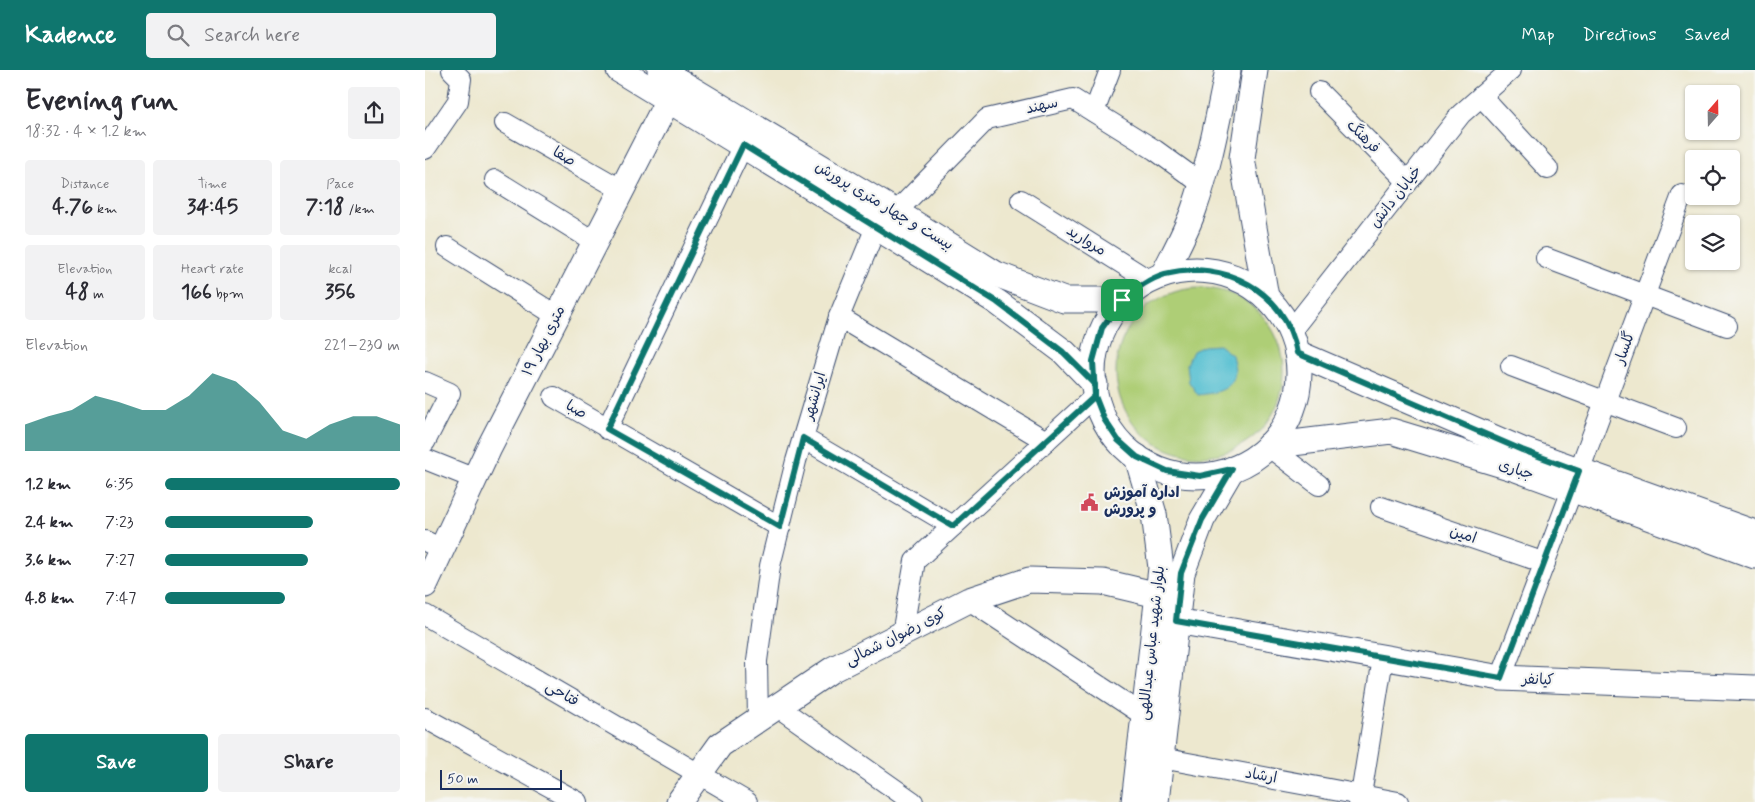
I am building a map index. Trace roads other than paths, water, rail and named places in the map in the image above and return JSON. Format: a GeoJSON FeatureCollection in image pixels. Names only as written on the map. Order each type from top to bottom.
{"type":"FeatureCollection","features":[{"type":"Feature","properties":{"kind":"street"},"geometry":{"type":"LineString","coordinates":[[425,149],[459,101],[461,79],[452,70]]}},
{"type":"Feature","properties":{"kind":"street","name":"بیست و چهار متری پرورش"},"geometry":{"type":"LineString","coordinates":[[619,70],[674,80],[896,212],[996,274],[1063,300],[1122,300]]}},
{"type":"Feature","properties":{"kind":"street"},"geometry":{"type":"LineString","coordinates":[[1094,112],[1109,70]]}},
{"type":"Feature","properties":{"kind":"street"},"geometry":{"type":"LineString","coordinates":[[1156,278],[1185,232],[1202,184],[1228,70]]}},
{"type":"Feature","properties":{"kind":"street"},"geometry":{"type":"LineString","coordinates":[[1255,70],[1242,158],[1266,297]]}},
{"type":"Feature","properties":{"kind":"street","name":"خیابان دانش"},"geometry":{"type":"LineString","coordinates":[[1293,342],[1408,182],[1461,114],[1511,70]]}},
{"type":"Feature","properties":{"kind":"street","name":"بیست و چهار متری پرورش"},"geometry":{"type":"LineString","coordinates":[[674,80],[743,145],[997,302],[1063,352],[1095,390]]}},
{"type":"Feature","properties":{"kind":"street","name":"۱۹ متری بهار"},"geometry":{"type":"LineString","coordinates":[[425,585],[434,545],[475,479],[622,190],[674,80]]}},
{"type":"Feature","properties":{"kind":"street","name":"فرهنگ"},"geometry":{"type":"LineString","coordinates":[[1319,92],[1408,182]]}},
{"type":"Feature","properties":{"kind":"street"},"geometry":{"type":"LineString","coordinates":[[1481,96],[1548,169]]}},
{"type":"Feature","properties":{"kind":"street","name":"سهند"},"geometry":{"type":"LineString","coordinates":[[896,212],[987,119],[1073,99],[1155,150],[1202,184]]}},
{"type":"Feature","properties":{"kind":"street","name":"صفا"},"geometry":{"type":"LineString","coordinates":[[505,123],[622,190]]}},
{"type":"Feature","properties":{"kind":"street"},"geometry":{"type":"LineString","coordinates":[[607,429],[743,145]]}},
{"type":"Feature","properties":{"kind":"street"},"geometry":{"type":"LineString","coordinates":[[495,180],[595,242]]}},
{"type":"Feature","properties":{"kind":"street","name":"گلسار"},"geometry":{"type":"LineString","coordinates":[[1576,480],[1682,195]]}},
{"type":"Feature","properties":{"kind":"street","name":"مروارید"},"geometry":{"type":"LineString","coordinates":[[1021,200],[1156,278]]}},
{"type":"Feature","properties":{"kind":"street","name":"ایرانشهر"},"geometry":{"type":"LineString","coordinates":[[768,713],[757,661],[770,566],[803,438],[839,317],[876,227]]}},
{"type":"Feature","properties":{"kind":"street"},"geometry":{"type":"LineString","coordinates":[[447,248],[557,316]]}},
{"type":"Feature","properties":{"kind":"street"},"geometry":{"type":"LineString","coordinates":[[1546,258],[1727,326]]}},
{"type":"Feature","properties":{"kind":"street"},"geometry":{"type":"LineString","coordinates":[[1190,270],[1217,272],[1243,281],[1266,297],[1283,317],[1293,342],[1299,366],[1297,392],[1289,418],[1268,446],[1255,457],[1232,469],[1200,476],[1167,471],[1137,457],[1118,440],[1104,419],[1095,390],[1093,361],[1102,328],[1122,300],[1141,285],[1156,278],[1190,270]]}},
{"type":"Feature","properties":{"kind":"street"},"geometry":{"type":"LineString","coordinates":[[839,317],[1046,441]]}},
{"type":"Feature","properties":{"kind":"street","name":"جباری"},"geometry":{"type":"LineString","coordinates":[[1293,342],[1522,450],[1576,480],[1755,556]]}},
{"type":"Feature","properties":{"kind":"street"},"geometry":{"type":"LineString","coordinates":[[1511,366],[1676,428]]}},
{"type":"Feature","properties":{"kind":"street"},"geometry":{"type":"LineString","coordinates":[[425,382],[450,393],[425,442]]}},
{"type":"Feature","properties":{"kind":"street"},"geometry":{"type":"LineString","coordinates":[[902,634],[915,561],[1046,441],[1095,390]]}},
{"type":"Feature","properties":{"kind":"street","name":"صبا"},"geometry":{"type":"LineString","coordinates":[[555,397],[607,429],[780,527]]}},
{"type":"Feature","properties":{"kind":"street","name":"جباری"},"geometry":{"type":"LineString","coordinates":[[1268,446],[1391,431],[1516,469],[1576,480],[1755,533]]}},
{"type":"Feature","properties":{"kind":"street"},"geometry":{"type":"LineString","coordinates":[[803,438],[953,526]]}},
{"type":"Feature","properties":{"kind":"street"},"geometry":{"type":"LineString","coordinates":[[1268,446],[1319,485]]}},
{"type":"Feature","properties":{"kind":"street","name":"بلوار شهید عباس عبداللهی"},"geometry":{"type":"LineString","coordinates":[[1134,802],[1161,568],[1154,514],[1137,457]]}},
{"type":"Feature","properties":{"kind":"street"},"geometry":{"type":"LineString","coordinates":[[425,459],[475,479]]}},
{"type":"Feature","properties":{"kind":"street","name":"بلوار شهید عباس عبداللهی"},"geometry":{"type":"LineString","coordinates":[[1156,802],[1181,573],[1202,520],[1232,469]]}},
{"type":"Feature","properties":{"kind":"street"},"geometry":{"type":"LineString","coordinates":[[1501,678],[1576,480]]}},
{"type":"Feature","properties":{"kind":"street","name":"امین"},"geometry":{"type":"LineString","coordinates":[[1381,507],[1545,563]]}},
{"type":"Feature","properties":{"kind":"street","name":"کوی رضوان شمالی"},"geometry":{"type":"LineString","coordinates":[[679,802],[721,745],[833,669],[969,600],[1029,580],[1103,582],[1158,595]]}},
{"type":"Feature","properties":{"kind":"street"},"geometry":{"type":"LineString","coordinates":[[969,600],[1145,716]]}},
{"type":"Feature","properties":{"kind":"street","name":"فتاحی"},"geometry":{"type":"LineString","coordinates":[[425,615],[747,802]]}},
{"type":"Feature","properties":{"kind":"street","name":"کیانفر"},"geometry":{"type":"LineString","coordinates":[[1176,621],[1501,678],[1755,688]]}},
{"type":"Feature","properties":{"kind":"street"},"geometry":{"type":"LineString","coordinates":[[1360,798],[1383,658]]}},
{"type":"Feature","properties":{"kind":"street"},"geometry":{"type":"LineString","coordinates":[[768,713],[913,802]]}},
{"type":"Feature","properties":{"kind":"street"},"geometry":{"type":"LineString","coordinates":[[425,718],[578,802]]}},
{"type":"Feature","properties":{"kind":"street","name":"ارشاد"},"geometry":{"type":"LineString","coordinates":[[1161,758],[1360,798],[1398,802]]}},
{"type":"Feature","properties":{"kind":"water"},"geometry":{"type":"Polygon","coordinates":[[[1219,345],[1232,355],[1235,369],[1234,378],[1222,390],[1198,395],[1189,382],[1187,364],[1193,351],[1204,346],[1219,345]]]}},
{"type":"Feature","properties":{"kind":"place","name":"اداره آموزش و پرورش"},"geometry":{"type":"Point","coordinates":[1090,502]}}]}
